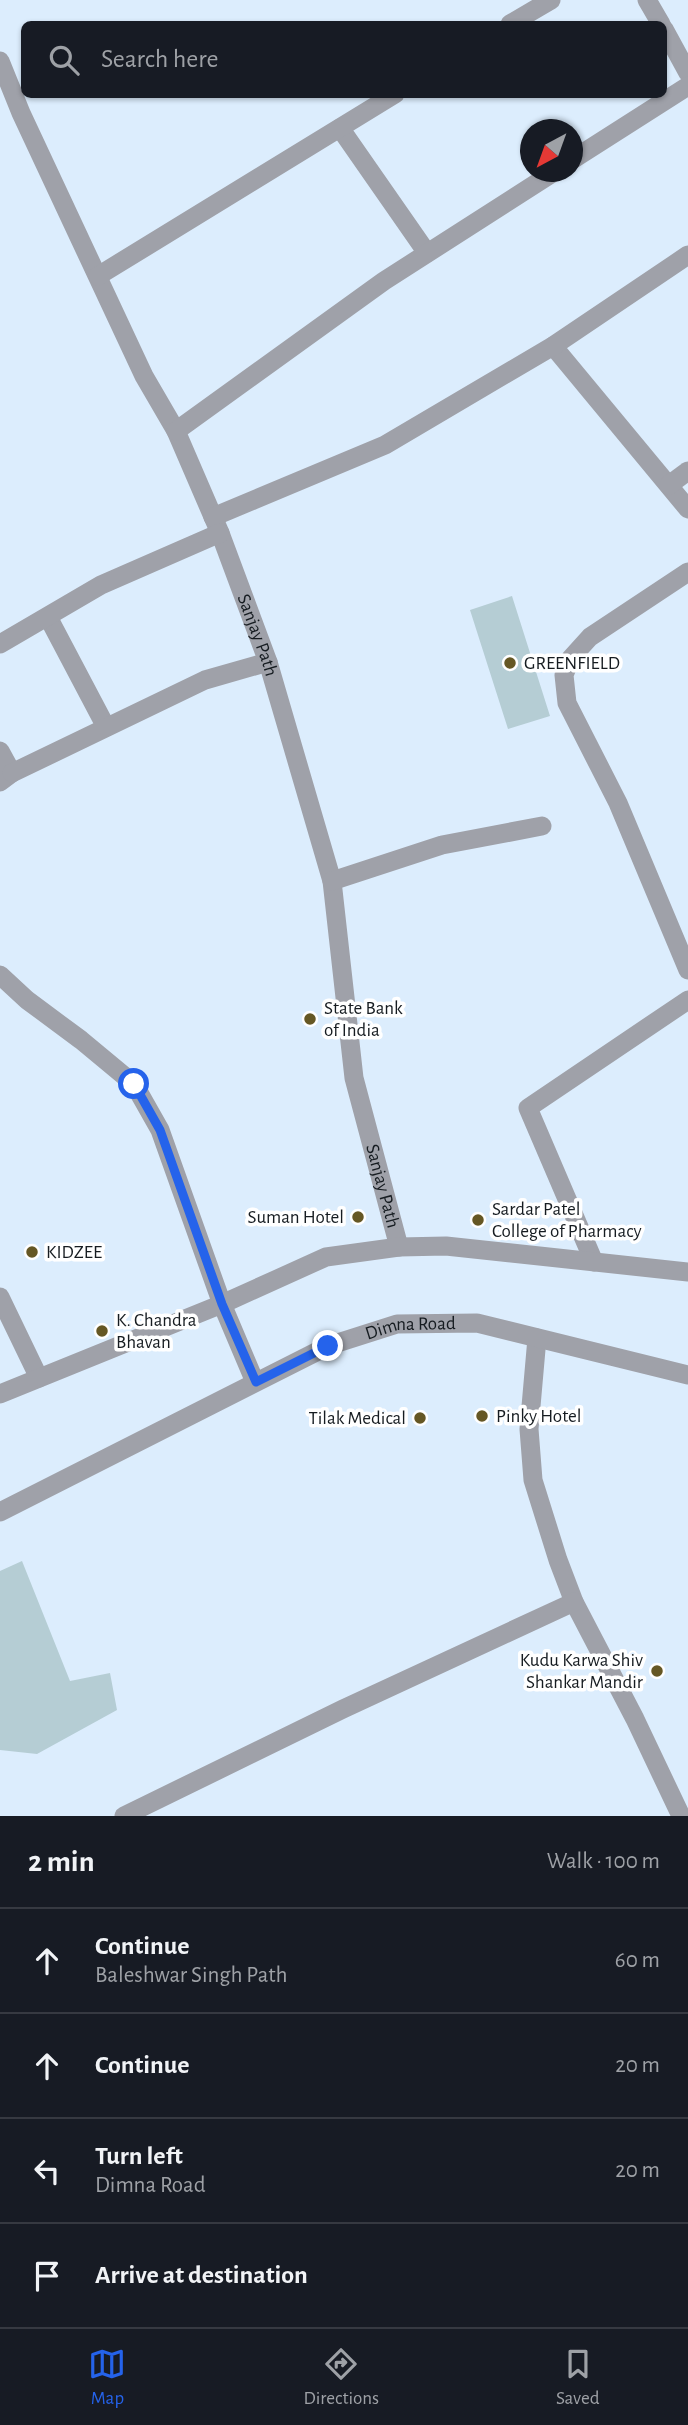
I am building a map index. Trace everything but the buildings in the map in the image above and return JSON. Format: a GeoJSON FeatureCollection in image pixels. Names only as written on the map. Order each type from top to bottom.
{"type":"FeatureCollection","features":[{"type":"Feature","properties":{"kind":"street"},"geometry":{"type":"LineString","coordinates":[[515,21],[551,0]]}},
{"type":"Feature","properties":{"kind":"street"},"geometry":{"type":"LineString","coordinates":[[647,0],[659,21]]}},
{"type":"Feature","properties":{"kind":"street"},"geometry":{"type":"LineString","coordinates":[[667,36],[688,74]]}},
{"type":"Feature","properties":{"kind":"street","name":"Sanjay Path"},"geometry":{"type":"LineString","coordinates":[[0,61],[21,114],[144,376],[176,431],[217,525],[268,662],[332,881],[354,1078],[398,1247]]}},
{"type":"Feature","properties":{"kind":"street"},"geometry":{"type":"LineString","coordinates":[[583,153],[688,86]]}},
{"type":"Feature","properties":{"kind":"street"},"geometry":{"type":"LineString","coordinates":[[98,276],[389,98]]}},
{"type":"Feature","properties":{"kind":"street"},"geometry":{"type":"LineString","coordinates":[[340,128],[427,253]]}},
{"type":"Feature","properties":{"kind":"street"},"geometry":{"type":"LineString","coordinates":[[176,431],[384,281],[538,182]]}},
{"type":"Feature","properties":{"kind":"street"},"geometry":{"type":"LineString","coordinates":[[0,644],[101,585],[217,525],[385,445],[553,346],[688,255]]}},
{"type":"Feature","properties":{"kind":"street"},"geometry":{"type":"LineString","coordinates":[[553,346],[688,509]]}},
{"type":"Feature","properties":{"kind":"street"},"geometry":{"type":"LineString","coordinates":[[668,485],[688,471]]}},
{"type":"Feature","properties":{"kind":"street"},"geometry":{"type":"LineString","coordinates":[[688,572],[590,637],[571,657],[564,676],[568,703],[618,803],[688,970]]}},
{"type":"Feature","properties":{"kind":"street"},"geometry":{"type":"LineString","coordinates":[[48,617],[106,727]]}},
{"type":"Feature","properties":{"kind":"street"},"geometry":{"type":"LineString","coordinates":[[0,751],[6,777],[205,680],[268,662]]}},
{"type":"Feature","properties":{"kind":"street"},"geometry":{"type":"LineString","coordinates":[[332,881],[442,845],[542,826]]}},
{"type":"Feature","properties":{"kind":"street"},"geometry":{"type":"LineString","coordinates":[[0,975],[27,1000],[134,1084],[160,1130],[222,1304],[256,1382]]}},
{"type":"Feature","properties":{"kind":"street"},"geometry":{"type":"LineString","coordinates":[[594,1262],[528,1108],[688,1000]]}},
{"type":"Feature","properties":{"kind":"street"},"geometry":{"type":"LineString","coordinates":[[0,1394],[222,1304],[326,1257],[398,1247],[446,1246],[688,1272]]}},
{"type":"Feature","properties":{"kind":"street"},"geometry":{"type":"LineString","coordinates":[[0,1297],[38,1378]]}},
{"type":"Feature","properties":{"kind":"street","name":"Dimna Road"},"geometry":{"type":"LineString","coordinates":[[0,1512],[328,1346],[397,1324],[477,1323],[688,1375]]}},
{"type":"Feature","properties":{"kind":"street"},"geometry":{"type":"LineString","coordinates":[[537,1338],[529,1429],[533,1480],[574,1602],[635,1719],[681,1816]]}},
{"type":"Feature","properties":{"kind":"street"},"geometry":{"type":"LineString","coordinates":[[124,1816],[343,1709],[574,1602]]}},
{"type":"Feature","properties":{"kind":"place","name":"GREENFIELD"},"geometry":{"type":"Point","coordinates":[510,663]}},
{"type":"Feature","properties":{"kind":"place","name":"State Bank of India"},"geometry":{"type":"Point","coordinates":[310,1019]}},
{"type":"Feature","properties":{"kind":"place","name":"Suman Hotel"},"geometry":{"type":"Point","coordinates":[358,1217]}},
{"type":"Feature","properties":{"kind":"place","name":"Sardar Patel College of Pharmacy"},"geometry":{"type":"Point","coordinates":[478,1220]}},
{"type":"Feature","properties":{"kind":"place","name":"KIDZEE"},"geometry":{"type":"Point","coordinates":[32,1252]}},
{"type":"Feature","properties":{"kind":"place","name":"K. Chandra Bhavan"},"geometry":{"type":"Point","coordinates":[102,1331]}},
{"type":"Feature","properties":{"kind":"place","name":"Pinky Hotel"},"geometry":{"type":"Point","coordinates":[482,1416]}},
{"type":"Feature","properties":{"kind":"place","name":"Tilak Medical"},"geometry":{"type":"Point","coordinates":[420,1418]}},
{"type":"Feature","properties":{"kind":"place","name":"Kudu Karwa Shiv Shankar Mandir"},"geometry":{"type":"Point","coordinates":[657,1671]}},
{"type":"Feature","properties":{"kind":"route"},"geometry":{"type":"LineString","coordinates":[[134,1084],[160,1130],[222,1304],[256,1382],[328,1346]]}}]}
